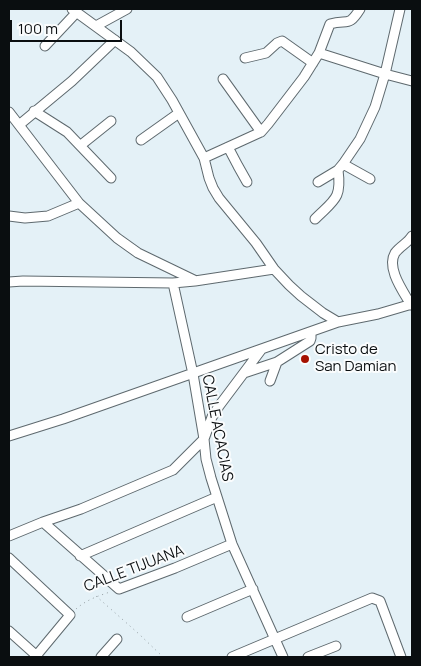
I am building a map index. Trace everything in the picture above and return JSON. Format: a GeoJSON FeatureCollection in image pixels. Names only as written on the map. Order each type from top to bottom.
{"type":"FeatureCollection","features":[{"type":"Feature","properties":{"kind":"street"},"geometry":{"type":"LineString","coordinates":[[96,26],[127,9]]}},
{"type":"Feature","properties":{"kind":"street"},"geometry":{"type":"LineString","coordinates":[[204,158],[261,132],[313,63],[319,53],[330,24],[351,21],[360,9]]}},
{"type":"Feature","properties":{"kind":"street"},"geometry":{"type":"LineString","coordinates":[[318,182],[341,167],[360,138],[375,107],[385,74],[400,9]]}},
{"type":"Feature","properties":{"kind":"street"},"geometry":{"type":"LineString","coordinates":[[45,46],[74,11],[132,52],[166,89],[204,158],[209,178],[219,198],[256,243],[274,269],[301,296],[338,322]]}},
{"type":"Feature","properties":{"kind":"street"},"geometry":{"type":"LineString","coordinates":[[115,40],[72,81],[34,112],[13,120],[79,203],[125,245],[195,281]]}},
{"type":"Feature","properties":{"kind":"street"},"geometry":{"type":"LineString","coordinates":[[245,58],[266,53],[279,42],[283,42],[313,63]]}},
{"type":"Feature","properties":{"kind":"street"},"geometry":{"type":"LineString","coordinates":[[319,53],[412,81]]}},
{"type":"Feature","properties":{"kind":"street"},"geometry":{"type":"LineString","coordinates":[[223,79],[261,132]]}},
{"type":"Feature","properties":{"kind":"street"},"geometry":{"type":"LineString","coordinates":[[34,112],[63,128],[111,178]]}},
{"type":"Feature","properties":{"kind":"street"},"geometry":{"type":"LineString","coordinates":[[141,140],[180,113]]}},
{"type":"Feature","properties":{"kind":"street"},"geometry":{"type":"LineString","coordinates":[[81,145],[111,121]]}},
{"type":"Feature","properties":{"kind":"street"},"geometry":{"type":"LineString","coordinates":[[228,147],[247,182]]}},
{"type":"Feature","properties":{"kind":"street"},"geometry":{"type":"LineString","coordinates":[[341,167],[370,180]]}},
{"type":"Feature","properties":{"kind":"street"},"geometry":{"type":"LineString","coordinates":[[315,219],[334,201],[339,193],[341,167]]}},
{"type":"Feature","properties":{"kind":"street"},"geometry":{"type":"LineString","coordinates":[[9,216],[26,218],[48,216],[79,203]]}},
{"type":"Feature","properties":{"kind":"street"},"geometry":{"type":"LineString","coordinates":[[9,436],[64,419],[338,322],[378,314],[412,304],[394,273],[392,265],[393,258],[398,249],[412,236]]}},
{"type":"Feature","properties":{"kind":"street"},"geometry":{"type":"LineString","coordinates":[[9,282],[173,283],[274,269]]}},
{"type":"Feature","properties":{"kind":"street","name":"CALLE ACACIAS"},"geometry":{"type":"LineString","coordinates":[[173,283],[192,374],[206,459],[217,497],[232,544],[283,657]]}},
{"type":"Feature","properties":{"kind":"street"},"geometry":{"type":"LineString","coordinates":[[244,373],[277,362],[310,341],[311,333]]}},
{"type":"Feature","properties":{"kind":"street"},"geometry":{"type":"LineString","coordinates":[[9,536],[81,509],[179,466],[204,439],[212,417],[261,350]]}},
{"type":"Feature","properties":{"kind":"street"},"geometry":{"type":"LineString","coordinates":[[270,381],[277,362]]}},
{"type":"Feature","properties":{"kind":"street"},"geometry":{"type":"LineString","coordinates":[[80,556],[217,497]]}},
{"type":"Feature","properties":{"kind":"street"},"geometry":{"type":"LineString","coordinates":[[43,522],[118,589]]}},
{"type":"Feature","properties":{"kind":"street","name":"CALLE TIJUANA"},"geometry":{"type":"LineString","coordinates":[[118,589],[232,544]]}},
{"type":"Feature","properties":{"kind":"street"},"geometry":{"type":"LineString","coordinates":[[9,558],[70,615],[37,657],[9,631]]}},
{"type":"Feature","properties":{"kind":"street"},"geometry":{"type":"LineString","coordinates":[[187,617],[253,589]]}},
{"type":"Feature","properties":{"kind":"street"},"geometry":{"type":"LineString","coordinates":[[232,657],[372,598],[380,602],[401,657]]}},
{"type":"Feature","properties":{"kind":"street"},"geometry":{"type":"LineString","coordinates":[[101,657],[117,639]]}},
{"type":"Feature","properties":{"kind":"street"},"geometry":{"type":"LineString","coordinates":[[308,657],[336,646]]}},
{"type":"Feature","properties":{"kind":"path","name":"CALLE TIJUANA"},"geometry":{"type":"LineString","coordinates":[[70,615],[82,603],[118,589]]}},
{"type":"Feature","properties":{"kind":"path"},"geometry":{"type":"LineString","coordinates":[[96,596],[140,634],[163,657]]}},
{"type":"Feature","properties":{"kind":"place","name":"Cristo de San Damian"},"geometry":{"type":"Point","coordinates":[305,359]}}]}
